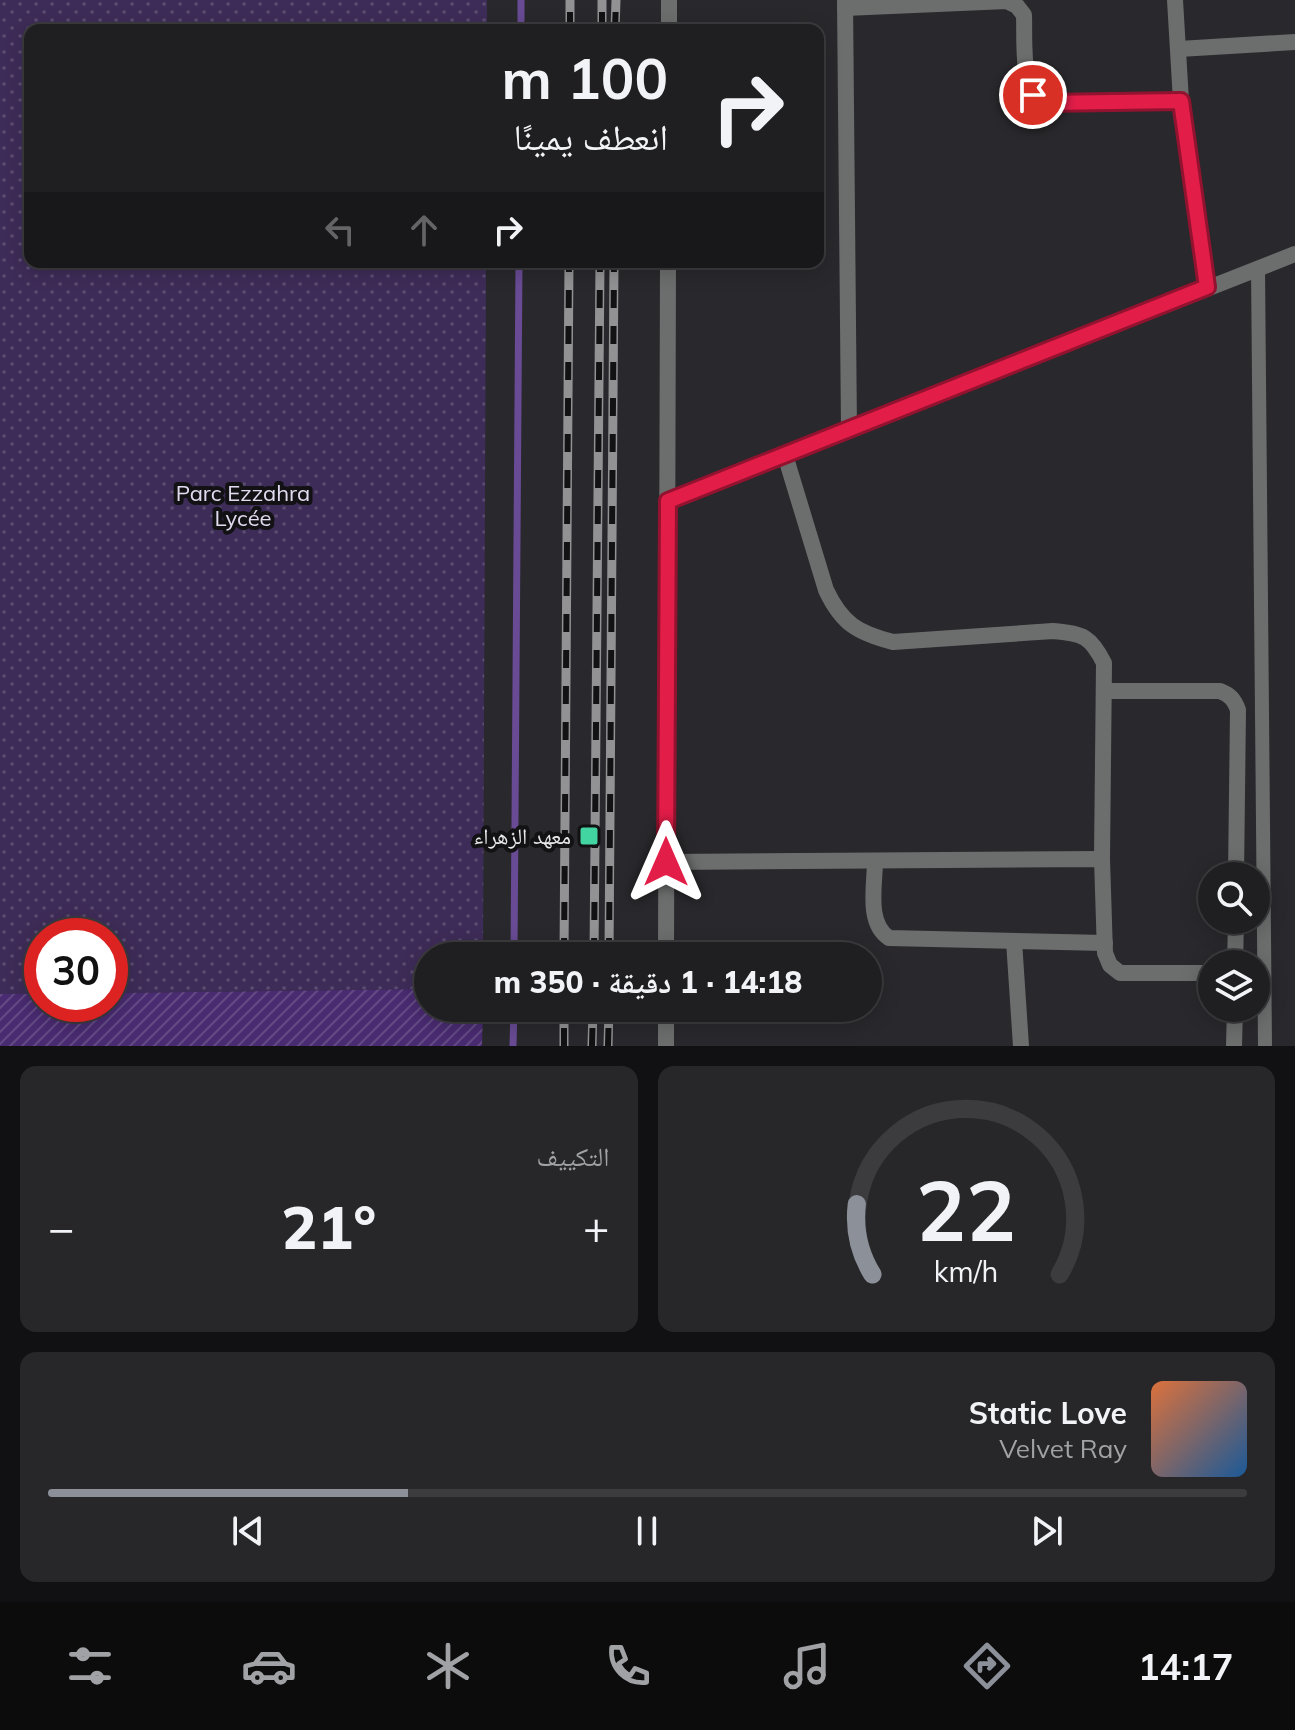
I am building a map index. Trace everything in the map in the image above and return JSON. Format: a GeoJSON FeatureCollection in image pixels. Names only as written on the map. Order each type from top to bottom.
{"type":"FeatureCollection","features":[{"type":"Feature","properties":{"kind":"street"},"geometry":{"type":"LineString","coordinates":[[669,0],[669,24]]}},
{"type":"Feature","properties":{"kind":"street"},"geometry":{"type":"LineString","coordinates":[[1175,0],[1181,101],[1207,287]]}},
{"type":"Feature","properties":{"kind":"street"},"geometry":{"type":"LineString","coordinates":[[849,430],[845,4],[1007,1],[1017,6],[1024,15],[1029,87],[1036,100],[1044,103],[1181,101]]}},
{"type":"Feature","properties":{"kind":"street"},"geometry":{"type":"LineString","coordinates":[[1179,49],[1295,42]]}},
{"type":"Feature","properties":{"kind":"street"},"geometry":{"type":"LineString","coordinates":[[668,501],[1295,254]]}},
{"type":"Feature","properties":{"kind":"street"},"geometry":{"type":"LineString","coordinates":[[666,942],[668,268]]}},
{"type":"Feature","properties":{"kind":"street"},"geometry":{"type":"LineString","coordinates":[[1258,268],[1265,1046]]}},
{"type":"Feature","properties":{"kind":"street"},"geometry":{"type":"LineString","coordinates":[[785,455],[826,590],[849,625],[868,636],[893,642],[1072,632],[1093,641],[1104,663],[1102,859],[1105,943],[1110,965],[1120,973],[1198,973]]}},
{"type":"Feature","properties":{"kind":"street"},"geometry":{"type":"LineString","coordinates":[[1104,691],[1220,691],[1229,694],[1235,701],[1238,710],[1236,862]]}},
{"type":"Feature","properties":{"kind":"street"},"geometry":{"type":"LineString","coordinates":[[666,862],[1102,859]]}},
{"type":"Feature","properties":{"kind":"street"},"geometry":{"type":"LineString","coordinates":[[875,861],[874,920],[889,938],[1105,943]]}},
{"type":"Feature","properties":{"kind":"street"},"geometry":{"type":"LineString","coordinates":[[1014,941],[1021,1046]]}},
{"type":"Feature","properties":{"kind":"street"},"geometry":{"type":"LineString","coordinates":[[666,1022],[666,1046]]}},
{"type":"Feature","properties":{"kind":"street"},"geometry":{"type":"LineString","coordinates":[[1234,1046],[1235,1022]]}},
{"type":"Feature","properties":{"kind":"green space","name":"Parc Ezzahra Lycée"},"geometry":{"type":"Polygon","coordinates":[[[0,0],[487,0],[487,24],[24,24],[24,268],[486,268],[483,942],[414,942],[414,989],[128,993],[128,918],[24,918],[24,994],[0,994],[0,0]]]}},
{"type":"Feature","properties":{"kind":"building"},"geometry":{"type":"Polygon","coordinates":[[[414,989],[414,1022],[483,1022],[482,1046],[0,1046],[0,994],[24,994],[24,1022],[128,1022],[128,993],[414,989]]]}},
{"type":"Feature","properties":{"kind":"waterway"},"geometry":{"type":"LineString","coordinates":[[521,0],[521,24]]}},
{"type":"Feature","properties":{"kind":"waterway"},"geometry":{"type":"LineString","coordinates":[[514,942],[519,268]]}},
{"type":"Feature","properties":{"kind":"waterway"},"geometry":{"type":"LineString","coordinates":[[513,1046],[514,1022]]}},
{"type":"Feature","properties":{"kind":"railway"},"geometry":{"type":"LineString","coordinates":[[570,0],[570,24]]}},
{"type":"Feature","properties":{"kind":"railway"},"geometry":{"type":"LineString","coordinates":[[602,0],[602,24]]}},
{"type":"Feature","properties":{"kind":"railway"},"geometry":{"type":"LineString","coordinates":[[615,24],[616,0]]}},
{"type":"Feature","properties":{"kind":"railway"},"geometry":{"type":"LineString","coordinates":[[564,942],[569,268]]}},
{"type":"Feature","properties":{"kind":"railway"},"geometry":{"type":"LineString","coordinates":[[594,942],[600,268]]}},
{"type":"Feature","properties":{"kind":"railway"},"geometry":{"type":"LineString","coordinates":[[609,942],[614,268]]}},
{"type":"Feature","properties":{"kind":"railway"},"geometry":{"type":"LineString","coordinates":[[564,1022],[564,1046]]}},
{"type":"Feature","properties":{"kind":"railway"},"geometry":{"type":"LineString","coordinates":[[592,1046],[593,1022]]}},
{"type":"Feature","properties":{"kind":"railway"},"geometry":{"type":"LineString","coordinates":[[608,1046],[609,1022]]}},
{"type":"Feature","properties":{"kind":"place","name":"معهد الزهراء"},"geometry":{"type":"Point","coordinates":[589,836]}},
{"type":"Feature","properties":{"kind":"route"},"geometry":{"type":"LineString","coordinates":[[666,862],[668,501],[1207,287],[1181,101],[1044,103],[1033,95]]}}]}
